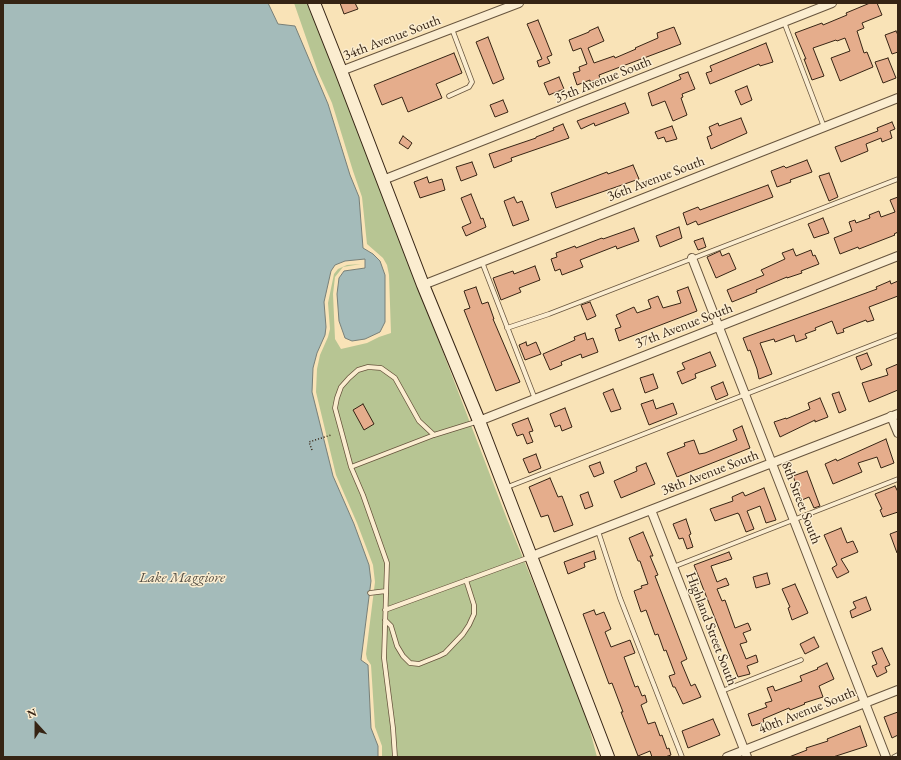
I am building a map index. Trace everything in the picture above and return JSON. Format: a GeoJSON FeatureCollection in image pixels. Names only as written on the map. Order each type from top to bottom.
{"type":"FeatureCollection","features":[{"type":"Feature","properties":{"kind":"main road"},"geometry":{"type":"LineString","coordinates":[[314,3],[423,285],[479,421],[532,556],[608,757]]}},
{"type":"Feature","properties":{"kind":"street","name":"34th Avenue South"},"geometry":{"type":"LineString","coordinates":[[341,71],[519,3]]}},
{"type":"Feature","properties":{"kind":"street","name":"35th Avenue South"},"geometry":{"type":"LineString","coordinates":[[383,180],[832,3]]}},
{"type":"Feature","properties":{"kind":"street","name":"36th Avenue South"},"geometry":{"type":"LineString","coordinates":[[423,285],[898,98]]}},
{"type":"Feature","properties":{"kind":"street","name":"37th Avenue South"},"geometry":{"type":"LineString","coordinates":[[479,421],[898,256]]}},
{"type":"Feature","properties":{"kind":"street","name":"8th Street South"},"geometry":{"type":"LineString","coordinates":[[692,258],[886,757]]}},
{"type":"Feature","properties":{"kind":"street","name":"38th Avenue South"},"geometry":{"type":"LineString","coordinates":[[532,556],[895,415]]}},
{"type":"Feature","properties":{"kind":"street"},"geometry":{"type":"LineString","coordinates":[[895,415],[898,433]]}},
{"type":"Feature","properties":{"kind":"street","name":"Highland Street South"},"geometry":{"type":"LineString","coordinates":[[650,510],[745,754]]}},
{"type":"Feature","properties":{"kind":"street","name":"40th Avenue South"},"geometry":{"type":"LineString","coordinates":[[727,757],[745,754],[864,702],[898,690]]}},
{"type":"Feature","properties":{"kind":"lane"},"geometry":{"type":"LineString","coordinates":[[784,22],[824,127]]}},
{"type":"Feature","properties":{"kind":"lane"},"geometry":{"type":"LineString","coordinates":[[449,96],[469,87],[472,82],[452,28]]}},
{"type":"Feature","properties":{"kind":"lane"},"geometry":{"type":"LineString","coordinates":[[507,328],[549,314],[898,178]]}},
{"type":"Feature","properties":{"kind":"lane"},"geometry":{"type":"LineString","coordinates":[[482,261],[534,399]]}},
{"type":"Feature","properties":{"kind":"lane"},"geometry":{"type":"LineString","coordinates":[[505,488],[898,335]]}},
{"type":"Feature","properties":{"kind":"lane"},"geometry":{"type":"LineString","coordinates":[[395,757],[393,728],[384,658],[387,563],[351,467],[336,408],[337,398],[341,388],[358,370],[368,367],[381,368],[395,378],[419,421],[434,435]]}},
{"type":"Feature","properties":{"kind":"lane"},"geometry":{"type":"LineString","coordinates":[[351,467],[434,435],[479,421]]}},
{"type":"Feature","properties":{"kind":"lane"},"geometry":{"type":"LineString","coordinates":[[673,567],[898,479]]}},
{"type":"Feature","properties":{"kind":"lane"},"geometry":{"type":"LineString","coordinates":[[598,530],[620,598],[682,757]]}},
{"type":"Feature","properties":{"kind":"lane"},"geometry":{"type":"LineString","coordinates":[[385,610],[532,556]]}},
{"type":"Feature","properties":{"kind":"lane"},"geometry":{"type":"LineString","coordinates":[[385,620],[391,626],[397,646],[403,656],[410,663],[419,664],[439,656],[445,653],[463,634],[470,625],[474,614],[474,606],[466,580]]}},
{"type":"Feature","properties":{"kind":"lane"},"geometry":{"type":"LineString","coordinates":[[370,593],[386,591]]}},
{"type":"Feature","properties":{"kind":"lane"},"geometry":{"type":"LineString","coordinates":[[721,692],[802,660]]}},
{"type":"Feature","properties":{"kind":"lane"},"geometry":{"type":"LineString","coordinates":[[894,757],[898,755]]}},
{"type":"Feature","properties":{"kind":"path"},"geometry":{"type":"LineString","coordinates":[[312,450],[309,442],[331,435]]}},
{"type":"Feature","properties":{"kind":"green space"},"geometry":{"type":"Polygon","coordinates":[[[294,3],[309,3],[507,519],[583,704],[597,757],[382,757],[382,746],[375,727],[371,665],[366,654],[375,582],[373,565],[336,475],[316,392],[317,369],[320,355],[330,329],[328,303],[334,274],[338,269],[347,265],[361,264],[343,267],[335,277],[333,294],[335,339],[341,349],[367,343],[391,333],[389,275],[387,265],[383,258],[367,244],[362,197],[332,103],[318,72],[294,3]]]}},
{"type":"Feature","properties":{"kind":"water","name":"Lake Maggiore"},"geometry":{"type":"Polygon","coordinates":[[[3,3],[268,3],[278,24],[295,26],[328,104],[350,175],[359,197],[363,248],[373,254],[380,261],[385,275],[385,322],[380,332],[365,339],[352,341],[345,338],[339,321],[337,294],[339,278],[344,271],[365,268],[365,259],[345,261],[335,265],[331,271],[324,302],[326,327],[325,335],[317,353],[313,368],[312,392],[333,476],[354,524],[369,565],[371,581],[361,660],[368,665],[371,728],[378,746],[378,757],[3,757],[3,3]]]}},
{"type":"Feature","properties":{"kind":"building"},"geometry":{"type":"Polygon","coordinates":[[[340,3],[355,3],[358,9],[344,14],[340,3]]]}},
{"type":"Feature","properties":{"kind":"building"},"geometry":{"type":"Polygon","coordinates":[[[870,3],[877,3],[882,15],[862,23],[864,28],[857,31],[864,53],[867,52],[873,67],[840,81],[831,58],[850,51],[845,38],[813,48],[824,76],[812,80],[804,59],[806,59],[795,33],[822,23],[823,25],[870,3]]]}},
{"type":"Feature","properties":{"kind":"building"},"geometry":{"type":"Polygon","coordinates":[[[538,20],[552,55],[547,57],[550,63],[539,67],[537,61],[542,59],[527,24],[538,20]]]}},
{"type":"Feature","properties":{"kind":"building"},"geometry":{"type":"Polygon","coordinates":[[[598,27],[604,41],[588,48],[594,63],[614,56],[615,58],[636,49],[635,48],[658,38],[657,33],[674,27],[681,44],[599,75],[600,79],[590,82],[590,80],[577,85],[573,73],[580,71],[579,67],[587,64],[581,48],[573,51],[569,40],[598,27]]]}},
{"type":"Feature","properties":{"kind":"building"},"geometry":{"type":"Polygon","coordinates":[[[896,31],[898,35],[898,52],[892,54],[885,35],[896,31]]]}},
{"type":"Feature","properties":{"kind":"building"},"geometry":{"type":"Polygon","coordinates":[[[488,37],[504,79],[493,84],[476,42],[488,37]]]}},
{"type":"Feature","properties":{"kind":"building"},"geometry":{"type":"Polygon","coordinates":[[[766,43],[773,62],[760,66],[759,64],[710,84],[706,73],[712,71],[710,66],[766,43]]]}},
{"type":"Feature","properties":{"kind":"building"},"geometry":{"type":"Polygon","coordinates":[[[454,53],[462,73],[436,84],[442,98],[408,112],[402,97],[382,105],[374,85],[454,53]]]}},
{"type":"Feature","properties":{"kind":"building"},"geometry":{"type":"Polygon","coordinates":[[[888,58],[896,78],[883,83],[875,62],[888,58]]]}},
{"type":"Feature","properties":{"kind":"building"},"geometry":{"type":"Polygon","coordinates":[[[688,72],[695,89],[682,94],[683,97],[681,98],[687,115],[673,121],[665,101],[652,106],[648,93],[681,79],[679,75],[688,72]]]}},
{"type":"Feature","properties":{"kind":"building"},"geometry":{"type":"Polygon","coordinates":[[[559,77],[564,89],[549,95],[544,83],[559,77]]]}},
{"type":"Feature","properties":{"kind":"building"},"geometry":{"type":"Polygon","coordinates":[[[747,86],[752,100],[741,105],[735,91],[747,86]]]}},
{"type":"Feature","properties":{"kind":"building"},"geometry":{"type":"Polygon","coordinates":[[[503,100],[508,112],[495,117],[490,105],[503,100]]]}},
{"type":"Feature","properties":{"kind":"building"},"geometry":{"type":"Polygon","coordinates":[[[625,103],[629,113],[595,126],[594,123],[581,129],[577,121],[625,103]]]}},
{"type":"Feature","properties":{"kind":"building"},"geometry":{"type":"Polygon","coordinates":[[[741,118],[747,133],[711,149],[707,137],[712,135],[709,127],[718,123],[719,126],[741,118]]]}},
{"type":"Feature","properties":{"kind":"building"},"geometry":{"type":"Polygon","coordinates":[[[892,122],[895,129],[890,131],[892,138],[882,142],[881,138],[866,144],[868,151],[841,162],[835,147],[878,131],[877,128],[892,122]]]}},
{"type":"Feature","properties":{"kind":"building"},"geometry":{"type":"Polygon","coordinates":[[[563,124],[569,138],[511,158],[512,161],[494,168],[489,154],[536,138],[563,124]]]}},
{"type":"Feature","properties":{"kind":"building"},"geometry":{"type":"Polygon","coordinates":[[[672,126],[677,139],[666,142],[664,137],[658,139],[655,132],[672,126]]]}},
{"type":"Feature","properties":{"kind":"building"},"geometry":{"type":"Polygon","coordinates":[[[403,136],[412,143],[408,149],[399,143],[403,136]]]}},
{"type":"Feature","properties":{"kind":"building"},"geometry":{"type":"Polygon","coordinates":[[[807,160],[812,172],[790,180],[791,182],[777,187],[771,171],[784,166],[786,168],[807,160]]]}},
{"type":"Feature","properties":{"kind":"building"},"geometry":{"type":"Polygon","coordinates":[[[472,162],[477,175],[461,181],[456,167],[472,162]]]}},
{"type":"Feature","properties":{"kind":"building"},"geometry":{"type":"Polygon","coordinates":[[[633,165],[639,179],[556,208],[551,193],[607,172],[608,174],[633,165]]]}},
{"type":"Feature","properties":{"kind":"building"},"geometry":{"type":"Polygon","coordinates":[[[829,173],[838,197],[829,201],[819,176],[829,173]]]}},
{"type":"Feature","properties":{"kind":"building"},"geometry":{"type":"Polygon","coordinates":[[[427,177],[429,183],[442,179],[445,190],[420,198],[414,182],[427,177]]]}},
{"type":"Feature","properties":{"kind":"building"},"geometry":{"type":"Polygon","coordinates":[[[768,185],[773,197],[698,225],[696,221],[687,225],[683,213],[698,207],[700,210],[768,185]]]}},
{"type":"Feature","properties":{"kind":"building"},"geometry":{"type":"Polygon","coordinates":[[[471,194],[481,219],[483,218],[486,227],[466,236],[462,227],[471,223],[461,198],[471,194]]]}},
{"type":"Feature","properties":{"kind":"building"},"geometry":{"type":"Polygon","coordinates":[[[514,197],[517,203],[522,201],[529,220],[513,226],[504,201],[514,197]]]}},
{"type":"Feature","properties":{"kind":"building"},"geometry":{"type":"Polygon","coordinates":[[[898,197],[898,232],[894,234],[895,235],[859,249],[858,247],[840,254],[834,238],[852,231],[849,222],[855,220],[856,223],[870,218],[869,215],[879,211],[881,217],[895,212],[890,200],[898,197]]]}},
{"type":"Feature","properties":{"kind":"building"},"geometry":{"type":"Polygon","coordinates":[[[823,218],[829,233],[814,238],[808,224],[823,218]]]}},
{"type":"Feature","properties":{"kind":"building"},"geometry":{"type":"Polygon","coordinates":[[[679,227],[682,238],[660,247],[656,236],[679,227]]]}},
{"type":"Feature","properties":{"kind":"building"},"geometry":{"type":"Polygon","coordinates":[[[634,228],[639,241],[617,249],[616,246],[580,260],[583,267],[562,275],[560,269],[555,271],[551,259],[557,257],[556,253],[575,246],[576,248],[634,228]]]}},
{"type":"Feature","properties":{"kind":"building"},"geometry":{"type":"Polygon","coordinates":[[[703,238],[706,247],[698,250],[694,241],[703,238]]]}},
{"type":"Feature","properties":{"kind":"building"},"geometry":{"type":"Polygon","coordinates":[[[793,249],[796,256],[811,250],[813,256],[815,255],[819,264],[801,271],[802,273],[787,277],[756,290],[757,292],[732,302],[727,290],[764,275],[761,270],[785,259],[782,253],[793,249]]]}},
{"type":"Feature","properties":{"kind":"building"},"geometry":{"type":"Polygon","coordinates":[[[720,251],[722,256],[729,253],[736,269],[716,278],[707,257],[720,251]]]}},
{"type":"Feature","properties":{"kind":"building"},"geometry":{"type":"Polygon","coordinates":[[[535,266],[540,280],[519,288],[521,292],[501,300],[493,278],[513,271],[514,274],[535,266]]]}},
{"type":"Feature","properties":{"kind":"building"},"geometry":{"type":"Polygon","coordinates":[[[890,281],[891,284],[898,281],[898,296],[869,307],[874,320],[867,322],[866,320],[843,329],[844,332],[837,334],[832,321],[815,328],[816,330],[805,334],[807,338],[796,342],[794,335],[775,342],[774,339],[760,343],[772,374],[759,379],[750,350],[748,351],[743,338],[877,289],[876,287],[890,281]]]}},
{"type":"Feature","properties":{"kind":"building"},"geometry":{"type":"Polygon","coordinates":[[[476,287],[482,304],[488,302],[493,319],[520,382],[496,391],[464,310],[470,308],[464,291],[476,287]]]}},
{"type":"Feature","properties":{"kind":"building"},"geometry":{"type":"Polygon","coordinates":[[[688,287],[697,311],[619,341],[615,329],[621,327],[616,315],[634,307],[637,313],[651,308],[648,300],[658,296],[663,308],[681,303],[677,291],[688,287]]]}},
{"type":"Feature","properties":{"kind":"building"},"geometry":{"type":"Polygon","coordinates":[[[590,302],[596,316],[587,320],[581,305],[590,302]]]}},
{"type":"Feature","properties":{"kind":"building"},"geometry":{"type":"Polygon","coordinates":[[[585,333],[587,340],[593,338],[598,352],[582,358],[581,354],[561,362],[562,365],[550,370],[543,354],[575,340],[574,337],[585,333]]]}},
{"type":"Feature","properties":{"kind":"building"},"geometry":{"type":"Polygon","coordinates":[[[526,342],[527,346],[536,342],[541,354],[525,360],[519,345],[526,342]]]}},
{"type":"Feature","properties":{"kind":"building"},"geometry":{"type":"Polygon","coordinates":[[[710,352],[716,366],[695,374],[696,378],[682,384],[677,372],[685,369],[682,363],[710,352]]]}},
{"type":"Feature","properties":{"kind":"building"},"geometry":{"type":"Polygon","coordinates":[[[867,353],[872,365],[861,370],[856,357],[867,353]]]}},
{"type":"Feature","properties":{"kind":"building"},"geometry":{"type":"Polygon","coordinates":[[[898,364],[898,390],[869,402],[862,383],[888,375],[886,369],[898,364]]]}},
{"type":"Feature","properties":{"kind":"building"},"geometry":{"type":"Polygon","coordinates":[[[653,374],[658,388],[645,393],[640,378],[653,374]]]}},
{"type":"Feature","properties":{"kind":"building"},"geometry":{"type":"Polygon","coordinates":[[[723,382],[728,395],[716,400],[711,387],[723,382]]]}},
{"type":"Feature","properties":{"kind":"building"},"geometry":{"type":"Polygon","coordinates":[[[613,389],[621,409],[611,412],[603,393],[613,389]]]}},
{"type":"Feature","properties":{"kind":"building"},"geometry":{"type":"Polygon","coordinates":[[[839,392],[846,410],[839,413],[832,394],[839,392]]]}},
{"type":"Feature","properties":{"kind":"building"},"geometry":{"type":"Polygon","coordinates":[[[820,398],[828,417],[815,422],[815,420],[780,437],[774,422],[786,419],[810,409],[808,403],[820,398]]]}},
{"type":"Feature","properties":{"kind":"building"},"geometry":{"type":"Polygon","coordinates":[[[653,400],[656,409],[673,403],[677,414],[649,425],[641,404],[653,400]]]}},
{"type":"Feature","properties":{"kind":"building"},"geometry":{"type":"Polygon","coordinates":[[[363,404],[374,424],[364,430],[353,410],[363,404]]]}},
{"type":"Feature","properties":{"kind":"building"},"geometry":{"type":"Polygon","coordinates":[[[565,408],[572,427],[562,431],[560,425],[555,427],[550,414],[565,408]]]}},
{"type":"Feature","properties":{"kind":"building"},"geometry":{"type":"Polygon","coordinates":[[[528,418],[533,431],[529,432],[533,442],[527,444],[523,434],[517,436],[512,424],[528,418]]]}},
{"type":"Feature","properties":{"kind":"building"},"geometry":{"type":"Polygon","coordinates":[[[742,426],[750,448],[677,477],[667,453],[685,446],[684,443],[694,440],[699,454],[705,453],[737,440],[733,430],[742,426]]]}},
{"type":"Feature","properties":{"kind":"building"},"geometry":{"type":"Polygon","coordinates":[[[886,439],[894,463],[881,468],[877,457],[858,463],[862,472],[833,484],[825,464],[836,459],[837,461],[886,439]]]}},
{"type":"Feature","properties":{"kind":"building"},"geometry":{"type":"Polygon","coordinates":[[[536,454],[541,468],[529,473],[523,459],[536,454]]]}},
{"type":"Feature","properties":{"kind":"building"},"geometry":{"type":"Polygon","coordinates":[[[600,462],[604,473],[594,477],[589,466],[600,462]]]}},
{"type":"Feature","properties":{"kind":"building"},"geometry":{"type":"Polygon","coordinates":[[[646,463],[655,484],[621,498],[614,481],[637,471],[636,467],[646,463]]]}},
{"type":"Feature","properties":{"kind":"building"},"geometry":{"type":"Polygon","coordinates":[[[807,471],[820,506],[814,508],[809,497],[802,500],[793,476],[807,471]]]}},
{"type":"Feature","properties":{"kind":"building"},"geometry":{"type":"Polygon","coordinates":[[[550,478],[558,497],[562,496],[573,525],[554,532],[548,515],[541,517],[529,487],[550,478]]]}},
{"type":"Feature","properties":{"kind":"building"},"geometry":{"type":"Polygon","coordinates":[[[895,486],[898,492],[898,512],[883,517],[880,510],[882,509],[875,494],[895,486]]]}},
{"type":"Feature","properties":{"kind":"building"},"geometry":{"type":"Polygon","coordinates":[[[764,488],[776,520],[766,523],[760,506],[747,511],[754,529],[746,532],[738,513],[715,521],[710,509],[733,501],[732,497],[743,492],[745,496],[764,488]]]}},
{"type":"Feature","properties":{"kind":"building"},"geometry":{"type":"Polygon","coordinates":[[[588,492],[593,506],[585,509],[580,495],[588,492]]]}},
{"type":"Feature","properties":{"kind":"building"},"geometry":{"type":"Polygon","coordinates":[[[686,519],[691,534],[689,535],[693,547],[687,549],[683,538],[679,539],[673,524],[686,519]]]}},
{"type":"Feature","properties":{"kind":"building"},"geometry":{"type":"Polygon","coordinates":[[[841,528],[847,543],[853,541],[858,552],[841,559],[849,572],[837,578],[832,568],[837,565],[824,535],[841,528]]]}},
{"type":"Feature","properties":{"kind":"building"},"geometry":{"type":"Polygon","coordinates":[[[898,531],[898,552],[897,553],[890,534],[898,531]]]}},
{"type":"Feature","properties":{"kind":"building"},"geometry":{"type":"Polygon","coordinates":[[[643,532],[653,556],[650,556],[658,575],[655,576],[687,659],[681,662],[691,686],[695,684],[701,697],[683,704],[675,687],[673,687],[669,676],[675,674],[666,650],[664,651],[658,634],[655,635],[646,610],[641,612],[634,591],[642,588],[641,586],[648,584],[640,561],[638,561],[629,538],[643,532]]]}},
{"type":"Feature","properties":{"kind":"building"},"geometry":{"type":"Polygon","coordinates":[[[594,551],[596,559],[584,563],[585,567],[568,574],[564,562],[594,551]]]}},
{"type":"Feature","properties":{"kind":"building"},"geometry":{"type":"Polygon","coordinates":[[[729,552],[732,559],[711,566],[717,582],[726,578],[729,585],[717,589],[722,601],[725,600],[735,628],[748,623],[751,630],[743,633],[747,642],[740,644],[746,659],[756,655],[758,662],[747,666],[750,674],[738,677],[694,565],[729,552]]]}},
{"type":"Feature","properties":{"kind":"building"},"geometry":{"type":"Polygon","coordinates":[[[767,573],[770,584],[756,588],[753,577],[767,573]]]}},
{"type":"Feature","properties":{"kind":"building"},"geometry":{"type":"Polygon","coordinates":[[[795,584],[808,613],[792,620],[788,608],[790,607],[782,589],[795,584]]]}},
{"type":"Feature","properties":{"kind":"building"},"geometry":{"type":"Polygon","coordinates":[[[866,597],[871,610],[852,618],[850,611],[856,608],[853,602],[866,597]]]}},
{"type":"Feature","properties":{"kind":"building"},"geometry":{"type":"Polygon","coordinates":[[[594,610],[596,615],[604,612],[611,629],[605,632],[611,647],[630,640],[635,653],[624,657],[635,687],[638,686],[642,696],[645,695],[647,702],[641,705],[648,724],[655,722],[660,736],[662,735],[671,755],[665,757],[652,757],[650,751],[638,756],[621,712],[623,712],[612,683],[609,684],[583,614],[594,610]]]}},
{"type":"Feature","properties":{"kind":"building"},"geometry":{"type":"Polygon","coordinates":[[[814,637],[819,647],[805,654],[800,644],[814,637]]]}},
{"type":"Feature","properties":{"kind":"building"},"geometry":{"type":"Polygon","coordinates":[[[882,648],[890,665],[885,667],[887,672],[877,677],[872,666],[877,664],[872,652],[882,648]]]}},
{"type":"Feature","properties":{"kind":"building"},"geometry":{"type":"Polygon","coordinates":[[[827,663],[834,679],[819,686],[823,697],[804,703],[805,704],[790,710],[789,708],[763,719],[764,722],[752,726],[748,714],[767,707],[765,703],[772,701],[767,688],[773,686],[775,691],[802,681],[800,676],[818,669],[817,668],[827,663]]]}},
{"type":"Feature","properties":{"kind":"building"},"geometry":{"type":"Polygon","coordinates":[[[898,712],[898,735],[892,738],[884,717],[898,712]]]}},
{"type":"Feature","properties":{"kind":"building"},"geometry":{"type":"Polygon","coordinates":[[[713,719],[720,735],[688,748],[682,731],[713,719]]]}},
{"type":"Feature","properties":{"kind":"building"},"geometry":{"type":"Polygon","coordinates":[[[860,726],[867,746],[833,757],[789,757],[807,750],[806,748],[828,741],[827,739],[860,726]]]}}]}
